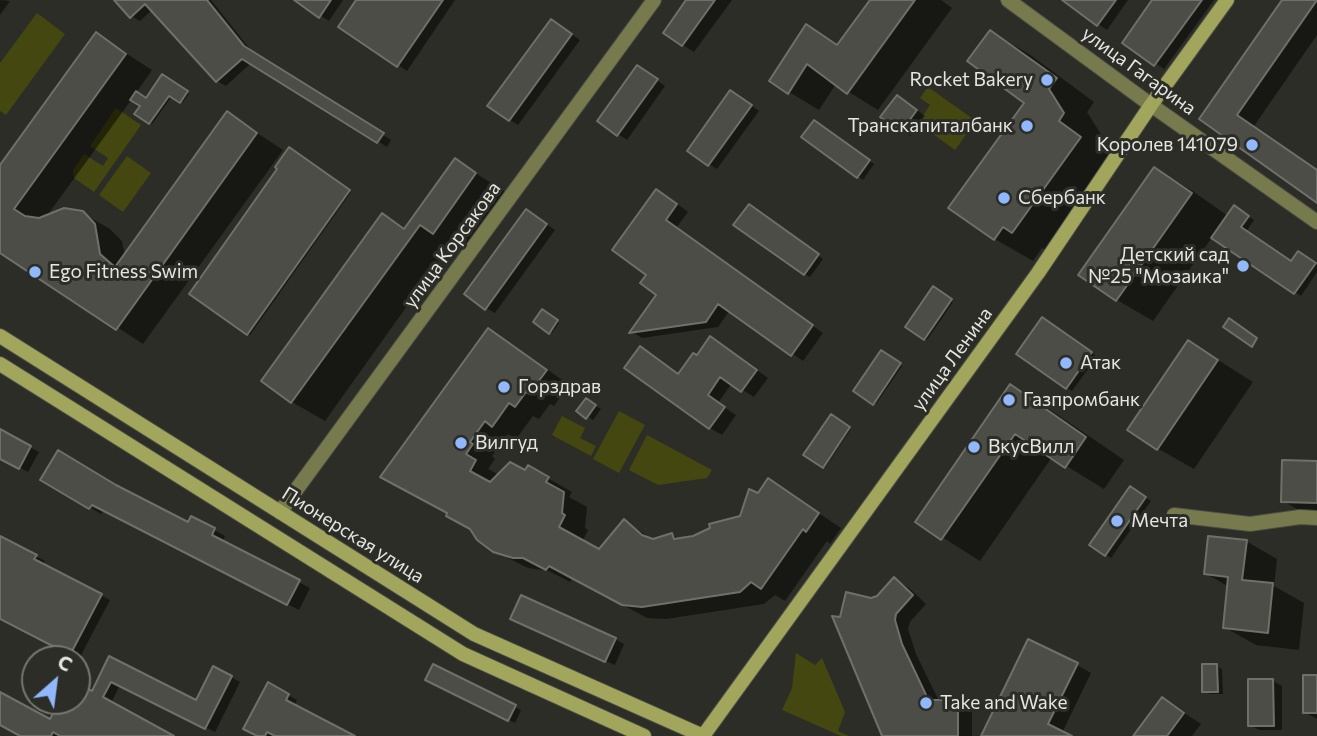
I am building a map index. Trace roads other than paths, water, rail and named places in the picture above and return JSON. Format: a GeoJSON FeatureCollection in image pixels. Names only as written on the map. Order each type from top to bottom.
{"type":"FeatureCollection","features":[{"type":"Feature","properties":{"kind":"main road","name":"улица Ленина"},"geometry":{"type":"LineString","coordinates":[[703,736],[1038,273],[1151,105],[1227,0]]}},
{"type":"Feature","properties":{"kind":"main road","name":"Пионерская улица"},"geometry":{"type":"LineString","coordinates":[[0,335],[474,634],[703,736]]}},
{"type":"Feature","properties":{"kind":"main road"},"geometry":{"type":"LineString","coordinates":[[0,364],[463,654],[644,736]]}},
{"type":"Feature","properties":{"kind":"street","name":"улица Корсакова"},"geometry":{"type":"LineString","coordinates":[[281,512],[654,0]]}},
{"type":"Feature","properties":{"kind":"street","name":"улица Гагарина"},"geometry":{"type":"LineString","coordinates":[[1008,0],[1317,222]]}},
{"type":"Feature","properties":{"kind":"street"},"geometry":{"type":"LineString","coordinates":[[1174,515],[1250,524],[1300,517],[1317,518]]}},
{"type":"Feature","properties":{"kind":"place","name":"Rocket Bakery"},"geometry":{"type":"Point","coordinates":[1047,80]}},
{"type":"Feature","properties":{"kind":"place","name":"Транскапиталбанк"},"geometry":{"type":"Point","coordinates":[1027,126]}},
{"type":"Feature","properties":{"kind":"place","name":"Королев 141079"},"geometry":{"type":"Point","coordinates":[1252,145]}},
{"type":"Feature","properties":{"kind":"place","name":"Сбербанк"},"geometry":{"type":"Point","coordinates":[1004,198]}},
{"type":"Feature","properties":{"kind":"place","name":"Детский сад №25 \"Мозаика\""},"geometry":{"type":"Point","coordinates":[1243,266]}},
{"type":"Feature","properties":{"kind":"place","name":"Ego Fitness Swim"},"geometry":{"type":"Point","coordinates":[35,272]}},
{"type":"Feature","properties":{"kind":"place","name":"Атак"},"geometry":{"type":"Point","coordinates":[1066,363]}},
{"type":"Feature","properties":{"kind":"place","name":"Горздрав"},"geometry":{"type":"Point","coordinates":[504,387]}},
{"type":"Feature","properties":{"kind":"place","name":"Газпромбанк"},"geometry":{"type":"Point","coordinates":[1009,400]}},
{"type":"Feature","properties":{"kind":"place","name":"Вилгуд"},"geometry":{"type":"Point","coordinates":[461,443]}},
{"type":"Feature","properties":{"kind":"place","name":"ВкусВилл"},"geometry":{"type":"Point","coordinates":[974,447]}},
{"type":"Feature","properties":{"kind":"place","name":"Мечта"},"geometry":{"type":"Point","coordinates":[1117,521]}},
{"type":"Feature","properties":{"kind":"place","name":"Take and Wake"},"geometry":{"type":"Point","coordinates":[926,703]}}]}
